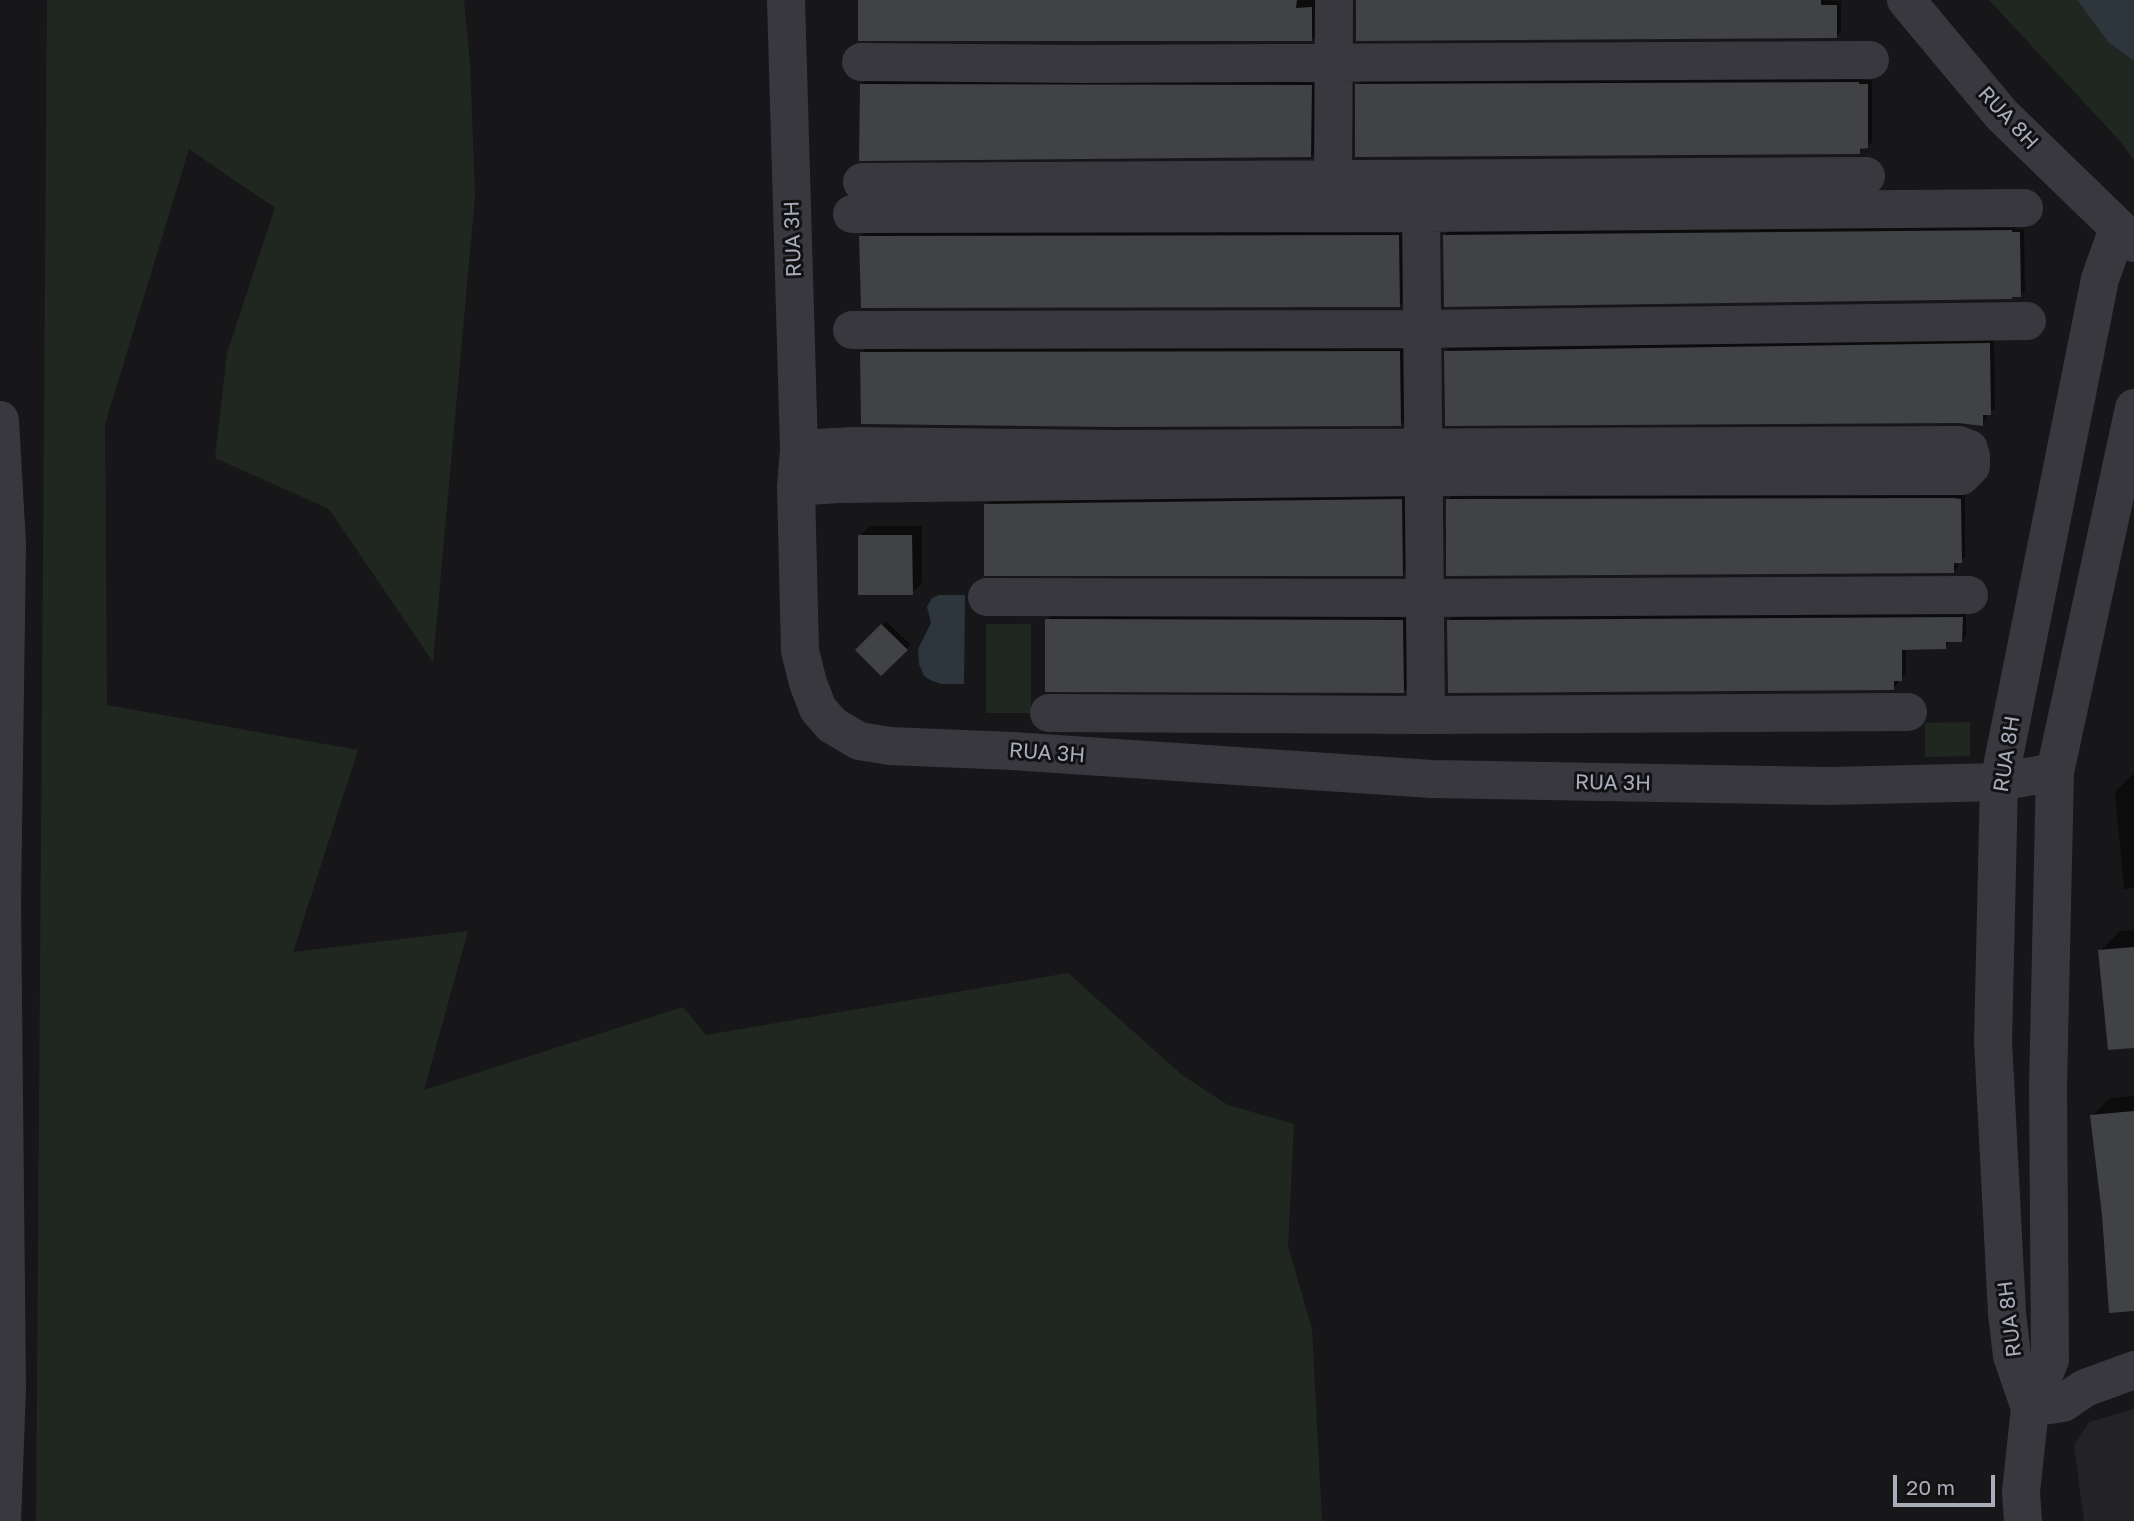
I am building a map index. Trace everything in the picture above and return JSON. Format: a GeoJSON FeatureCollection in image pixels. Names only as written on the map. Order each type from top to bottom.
{"type":"FeatureCollection","features":[{"type":"Feature","properties":{"kind":"street","name":"RUA 3H"},"geometry":{"type":"LineString","coordinates":[[786,0],[799,449],[796,487],[800,651],[818,709],[832,725],[859,741],[890,746],[1012,751],[1432,779],[1828,786],[1999,782],[2055,772]]}},
{"type":"Feature","properties":{"kind":"street"},"geometry":{"type":"LineString","coordinates":[[1333,181],[1334,0]]}},
{"type":"Feature","properties":{"kind":"street","name":"RUA 8H"},"geometry":{"type":"LineString","coordinates":[[1906,0],[2002,116],[2126,236],[2100,279],[1999,782],[1993,1041],[2007,1313],[2012,1356],[2030,1408]]}},
{"type":"Feature","properties":{"kind":"street"},"geometry":{"type":"LineString","coordinates":[[861,62],[1080,64],[1870,60]]}},
{"type":"Feature","properties":{"kind":"street"},"geometry":{"type":"LineString","coordinates":[[1866,176],[1333,181],[857,198],[1421,213],[2024,208]]}},
{"type":"Feature","properties":{"kind":"street"},"geometry":{"type":"LineString","coordinates":[[1421,213],[1426,715]]}},
{"type":"Feature","properties":{"kind":"street"},"geometry":{"type":"LineString","coordinates":[[852,330],[1422,328],[2027,321]]}},
{"type":"Feature","properties":{"kind":"street","name":"RUA 8H"},"geometry":{"type":"LineString","coordinates":[[2030,1408],[2050,1360],[2048,1086],[2055,772],[2134,408]]}},
{"type":"Feature","properties":{"kind":"street"},"geometry":{"type":"LineString","coordinates":[[0,420],[7,544],[2,903],[7,1389],[2,1521]]}},
{"type":"Feature","properties":{"kind":"street"},"geometry":{"type":"LineString","coordinates":[[796,487],[1423,461],[1959,445],[1965,446],[1972,456],[1971,466],[1961,476],[1423,461],[1114,449],[853,446],[799,449]]}},
{"type":"Feature","properties":{"kind":"street"},"geometry":{"type":"LineString","coordinates":[[986,597],[1969,595]]}},
{"type":"Feature","properties":{"kind":"street"},"geometry":{"type":"LineString","coordinates":[[1049,713],[1426,715],[1908,712]]}},
{"type":"Feature","properties":{"kind":"street"},"geometry":{"type":"LineString","coordinates":[[2023,1521],[2021,1492],[2030,1408],[2063,1403],[2085,1388],[2134,1370]]}},
{"type":"Feature","properties":{"kind":"shaded area"},"geometry":{"type":"Polygon","coordinates":[[[47,0],[464,0],[470,63],[475,196],[433,662],[329,509],[215,458],[227,353],[275,208],[189,149],[105,424],[107,705],[358,750],[293,952],[468,931],[424,1090],[683,1007],[706,1035],[1068,973],[1182,1075],[1228,1105],[1294,1124],[1288,1246],[1312,1329],[1322,1521],[36,1521],[47,0]]]}},
{"type":"Feature","properties":{"kind":"shaded area"},"geometry":{"type":"Polygon","coordinates":[[[1989,0],[2077,0],[2109,43],[2134,61],[2134,160],[2119,140],[1989,0]]]}},
{"type":"Feature","properties":{"kind":"shaded area"},"geometry":{"type":"Polygon","coordinates":[[[2077,0],[2134,0],[2134,61],[2109,43],[2077,0]]]}},
{"type":"Feature","properties":{"kind":"shaded area"},"geometry":{"type":"Polygon","coordinates":[[[939,595],[965,595],[964,684],[941,684],[932,681],[924,676],[919,664],[918,649],[931,623],[927,607],[932,598],[939,595]]]}},
{"type":"Feature","properties":{"kind":"shaded area"},"geometry":{"type":"Polygon","coordinates":[[[986,624],[1031,624],[1031,713],[986,713],[986,624]]]}},
{"type":"Feature","properties":{"kind":"shaded area"},"geometry":{"type":"Polygon","coordinates":[[[1970,722],[1970,756],[1925,757],[1925,723],[1970,722]]]}},
{"type":"Feature","properties":{"kind":"shaded area"},"geometry":{"type":"Polygon","coordinates":[[[2134,1409],[2134,1521],[2084,1521],[2074,1446],[2089,1422],[2134,1409]]]}},
{"type":"Feature","properties":{"kind":"building"},"geometry":{"type":"Polygon","coordinates":[[[858,0],[1297,0],[1296,8],[1312,7],[1312,41],[858,41],[858,0]]]}},
{"type":"Feature","properties":{"kind":"building"},"geometry":{"type":"Polygon","coordinates":[[[1356,0],[1821,0],[1821,5],[1837,5],[1837,38],[1356,41],[1356,0]]]}},
{"type":"Feature","properties":{"kind":"building"},"geometry":{"type":"Polygon","coordinates":[[[860,84],[1312,85],[1311,157],[859,161],[860,84]]]}},
{"type":"Feature","properties":{"kind":"building"},"geometry":{"type":"Polygon","coordinates":[[[1355,84],[1868,84],[1868,148],[1860,149],[1860,154],[1355,157],[1355,84]]]}},
{"type":"Feature","properties":{"kind":"building"},"geometry":{"type":"Polygon","coordinates":[[[2020,232],[2021,297],[2012,299],[1444,307],[1443,235],[2020,232]]]}},
{"type":"Feature","properties":{"kind":"building"},"geometry":{"type":"Polygon","coordinates":[[[1399,235],[1400,307],[861,308],[859,236],[1399,235]]]}},
{"type":"Feature","properties":{"kind":"building"},"geometry":{"type":"Polygon","coordinates":[[[1990,343],[1991,415],[1983,415],[1983,426],[1959,423],[1445,426],[1444,351],[1990,343]]]}},
{"type":"Feature","properties":{"kind":"building"},"geometry":{"type":"Polygon","coordinates":[[[1400,351],[1401,426],[861,424],[860,352],[1400,351]]]}},
{"type":"Feature","properties":{"kind":"building"},"geometry":{"type":"Polygon","coordinates":[[[1402,499],[1403,576],[984,576],[984,504],[1402,499]]]}},
{"type":"Feature","properties":{"kind":"building"},"geometry":{"type":"Polygon","coordinates":[[[1446,499],[1961,499],[1962,563],[1954,563],[1954,573],[1446,576],[1446,499]]]}},
{"type":"Feature","properties":{"kind":"building"},"geometry":{"type":"Polygon","coordinates":[[[858,535],[912,535],[913,595],[858,595],[858,535]]]}},
{"type":"Feature","properties":{"kind":"building"},"geometry":{"type":"Polygon","coordinates":[[[1963,617],[1962,642],[1946,642],[1946,649],[1902,650],[1902,681],[1894,681],[1894,690],[1448,693],[1447,620],[1963,617]]]}},
{"type":"Feature","properties":{"kind":"building"},"geometry":{"type":"Polygon","coordinates":[[[1045,619],[1403,620],[1404,693],[1045,692],[1045,619]]]}},
{"type":"Feature","properties":{"kind":"building"},"geometry":{"type":"Polygon","coordinates":[[[881,624],[908,650],[881,676],[855,650],[881,624]]]}},
{"type":"Feature","properties":{"kind":"building"},"geometry":{"type":"Polygon","coordinates":[[[2134,947],[2134,1048],[2108,1050],[2098,950],[2134,947]]]}},
{"type":"Feature","properties":{"kind":"building"},"geometry":{"type":"Polygon","coordinates":[[[2134,1111],[2134,1311],[2109,1313],[2102,1215],[2090,1115],[2134,1111]]]}}]}
